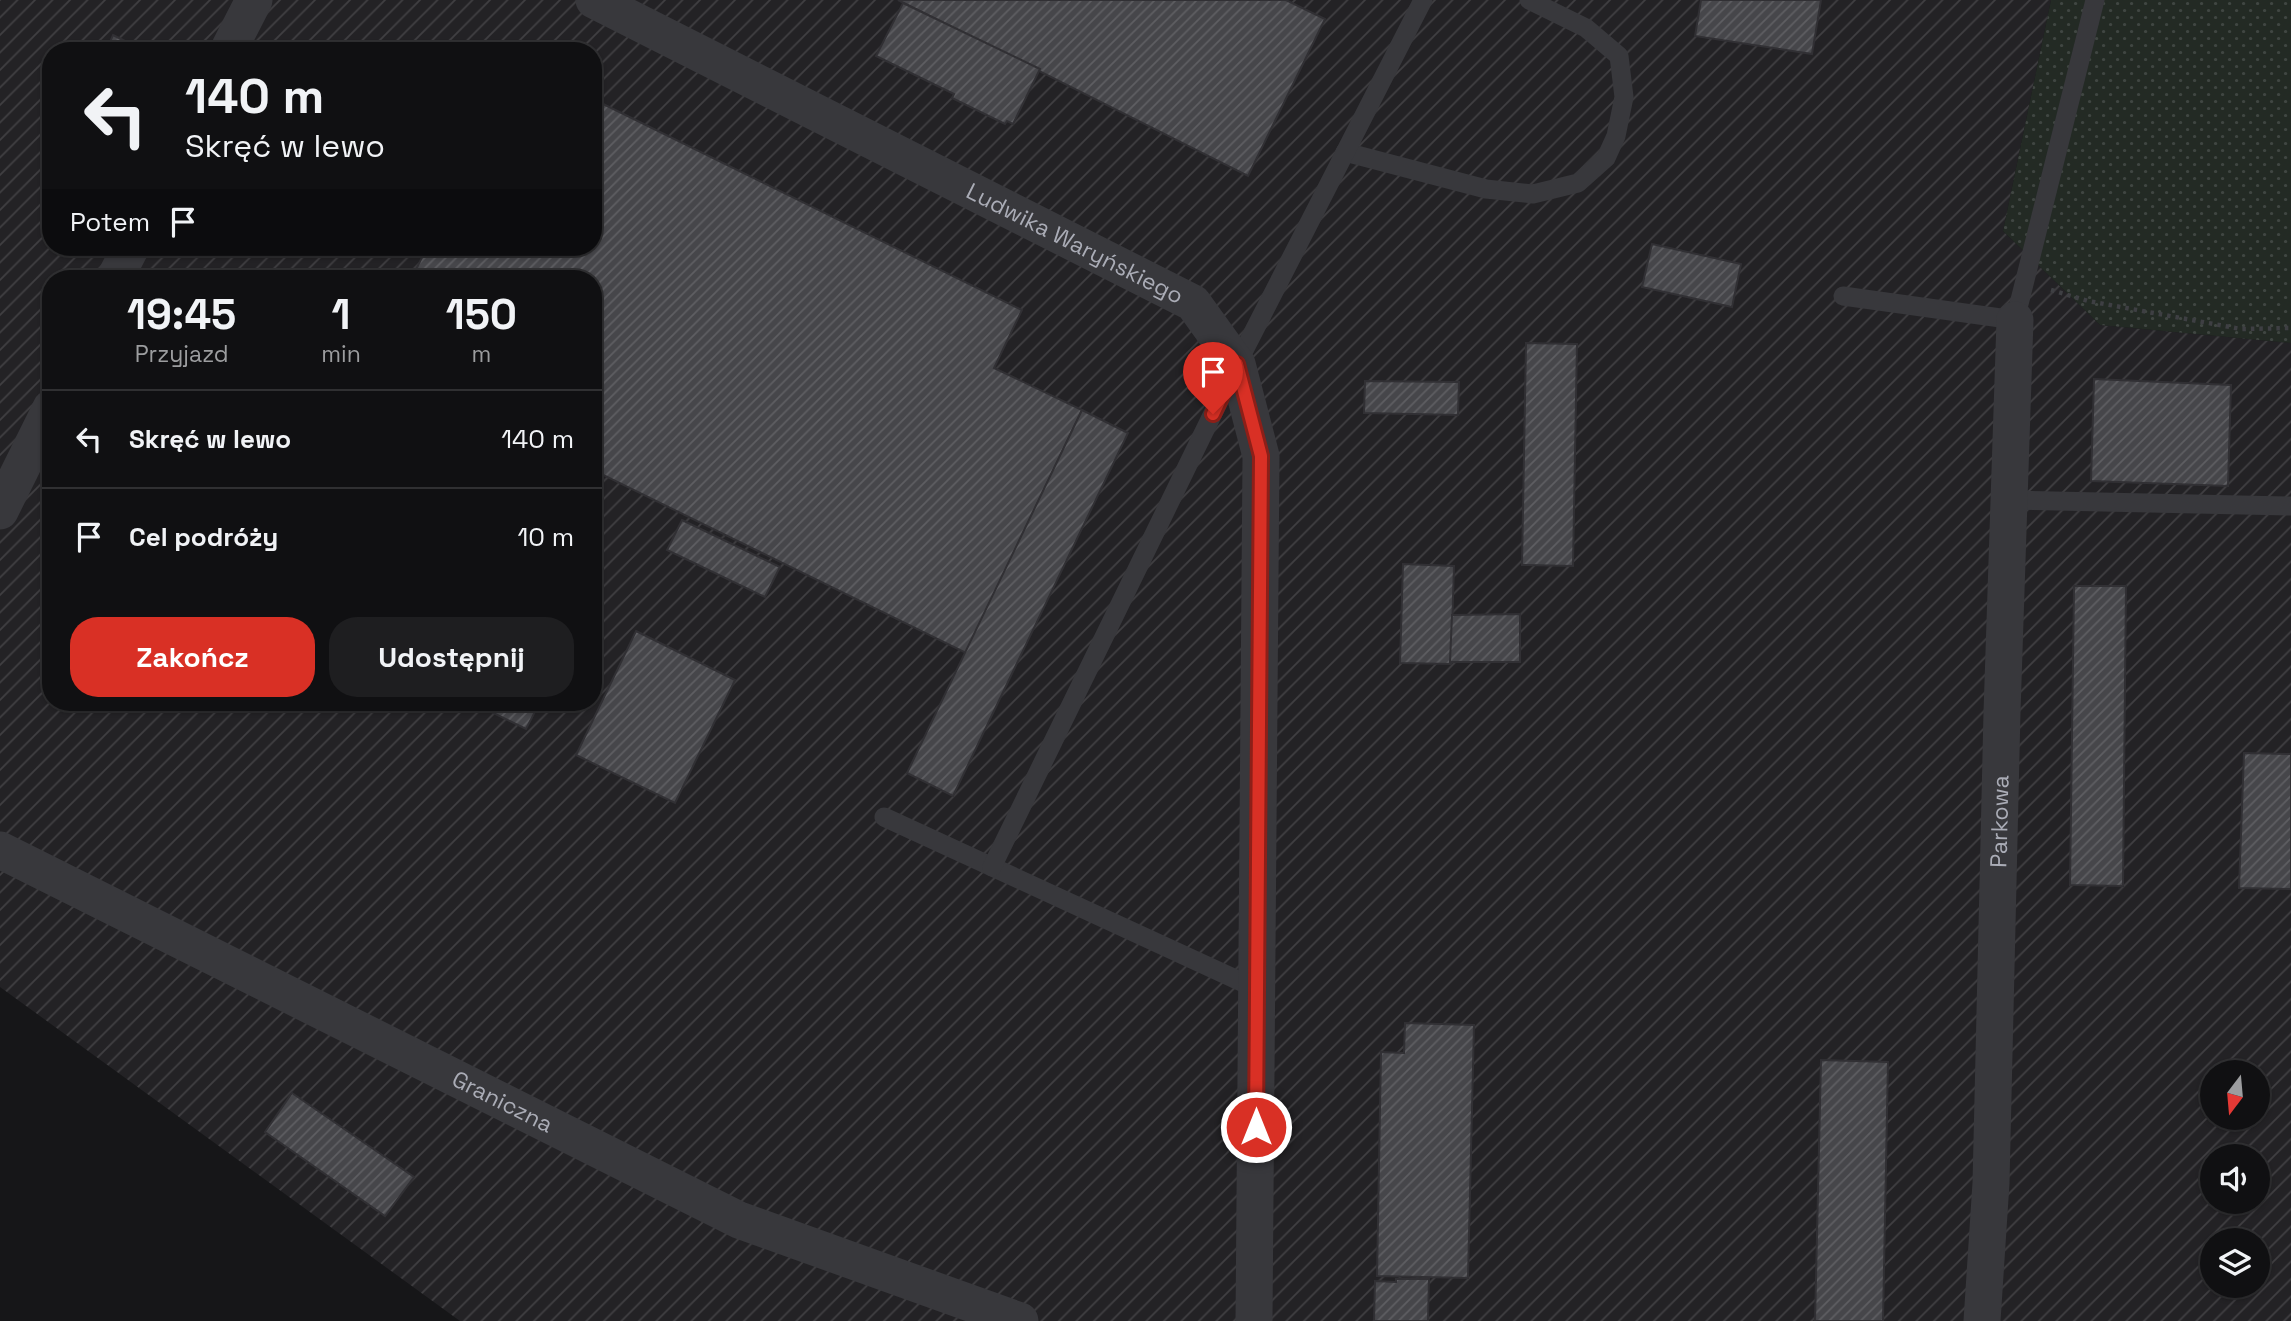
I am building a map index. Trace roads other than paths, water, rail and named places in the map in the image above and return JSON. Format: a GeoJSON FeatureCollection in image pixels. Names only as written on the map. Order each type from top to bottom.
{"type":"FeatureCollection","features":[{"type":"Feature","properties":{"kind":"street"},"geometry":{"type":"LineString","coordinates":[[233,42],[254,0]]}},
{"type":"Feature","properties":{"kind":"street","name":"Ludwika Waryńskiego"},"geometry":{"type":"LineString","coordinates":[[594,0],[1194,303],[1237,364],[1261,456],[1254,1321]]}},
{"type":"Feature","properties":{"kind":"street","name":"Parkowa"},"geometry":{"type":"LineString","coordinates":[[1982,1321],[1992,1183],[2002,712],[2015,320]]}},
{"type":"Feature","properties":{"kind":"street"},"geometry":{"type":"LineString","coordinates":[[0,510],[42,426]]}},
{"type":"Feature","properties":{"kind":"street","name":"Graniczna"},"geometry":{"type":"LineString","coordinates":[[0,850],[738,1220],[1020,1321]]}},
{"type":"Feature","properties":{"kind":"lane"},"geometry":{"type":"LineString","coordinates":[[992,867],[1237,364],[1423,0]]}},
{"type":"Feature","properties":{"kind":"lane"},"geometry":{"type":"LineString","coordinates":[[1345,152],[1486,189],[1533,194],[1577,183],[1606,158],[1616,136],[1624,97],[1619,56],[1586,27],[1529,0]]}},
{"type":"Feature","properties":{"kind":"lane"},"geometry":{"type":"LineString","coordinates":[[1843,296],[2015,320],[2095,0]]}},
{"type":"Feature","properties":{"kind":"lane"},"geometry":{"type":"LineString","coordinates":[[2010,500],[2291,506]]}},
{"type":"Feature","properties":{"kind":"lane"},"geometry":{"type":"LineString","coordinates":[[884,817],[1257,989]]}}]}
